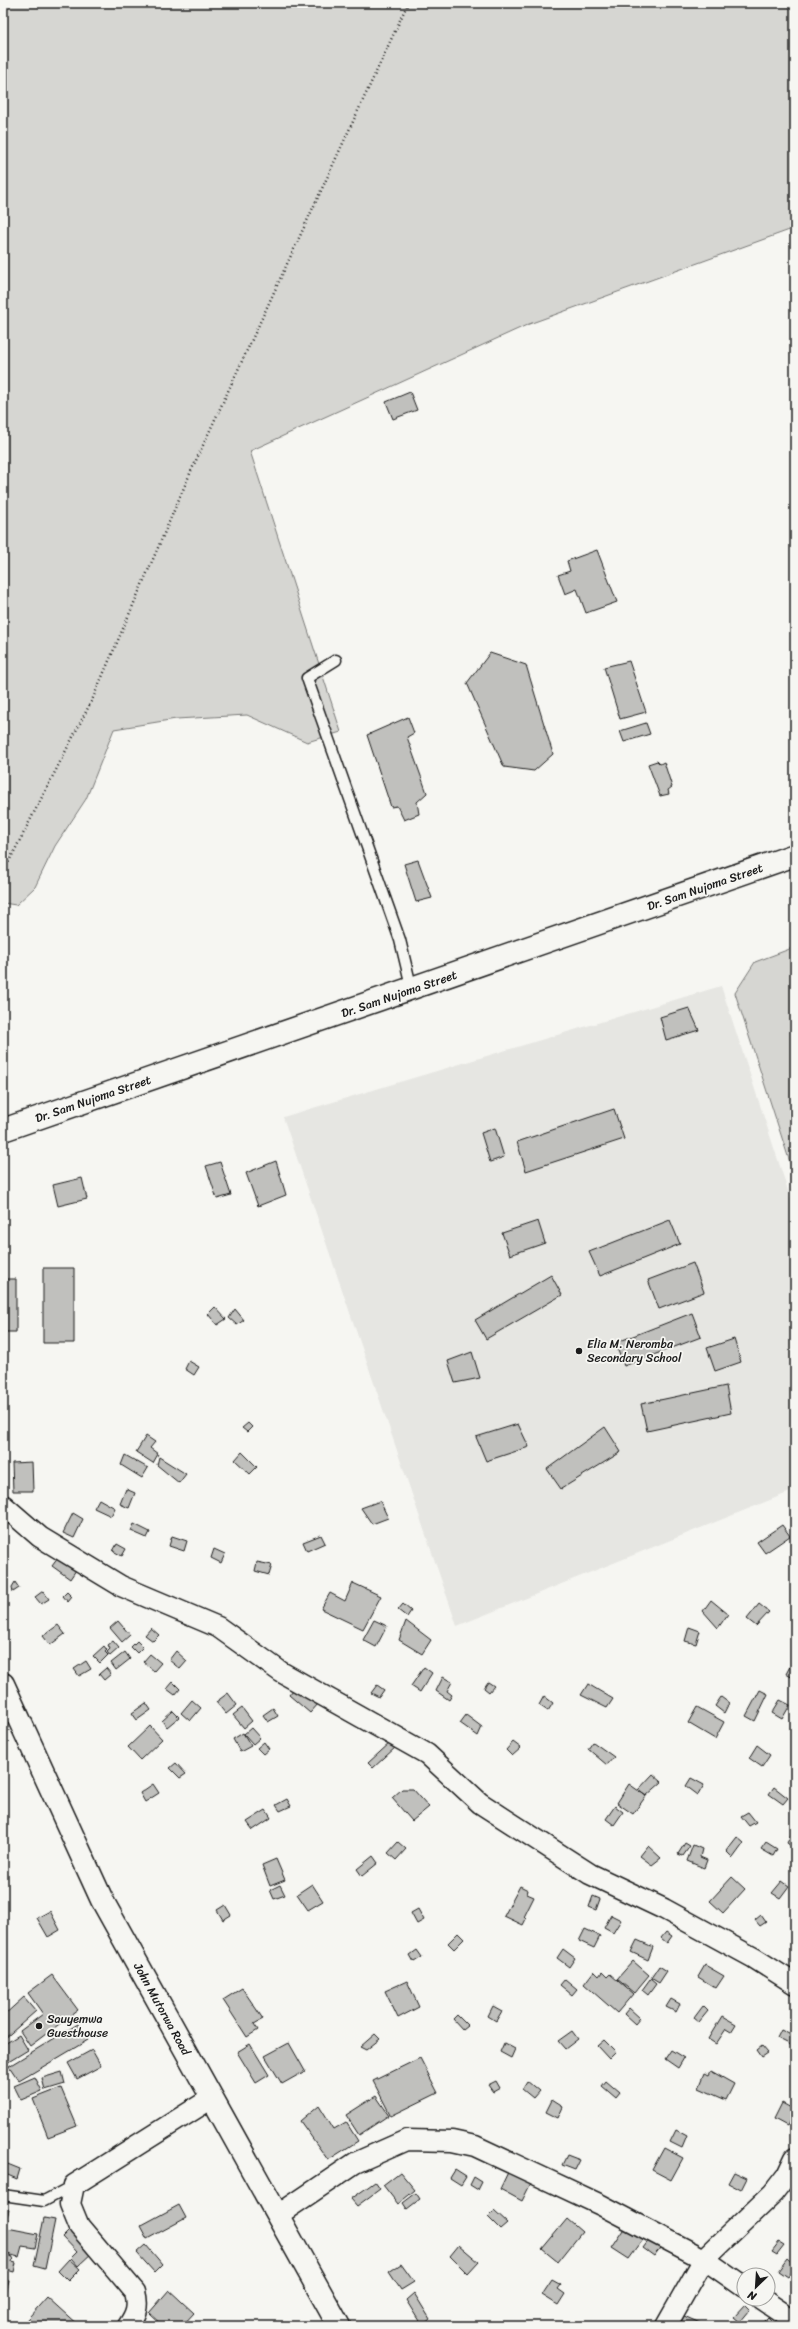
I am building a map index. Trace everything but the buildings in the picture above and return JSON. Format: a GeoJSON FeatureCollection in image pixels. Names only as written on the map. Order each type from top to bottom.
{"type":"FeatureCollection","features":[{"type":"Feature","properties":{"kind":"street","name":"Dr. Sam Nujoma Street"},"geometry":{"type":"LineString","coordinates":[[3,1130],[412,990],[795,856]]}},
{"type":"Feature","properties":{"kind":"street"},"geometry":{"type":"LineString","coordinates":[[3,1505],[40,1537],[121,1586],[218,1627],[281,1672],[427,1754],[480,1803],[590,1874],[671,1913],[754,1958],[795,1984]]}},
{"type":"Feature","properties":{"kind":"street","name":"John Mutorwa Road"},"geometry":{"type":"LineString","coordinates":[[3,1684],[102,1900],[339,2326]]}},
{"type":"Feature","properties":{"kind":"street"},"geometry":{"type":"LineString","coordinates":[[128,2326],[135,2314],[138,2303],[135,2292],[79,2226],[70,2204],[74,2185],[212,2098]]}},
{"type":"Feature","properties":{"kind":"street"},"geometry":{"type":"LineString","coordinates":[[278,2215],[355,2163],[407,2140],[452,2140],[475,2146],[601,2205],[704,2259],[736,2281]]}},
{"type":"Feature","properties":{"kind":"street"},"geometry":{"type":"LineString","coordinates":[[666,2326],[704,2259],[773,2193],[787,2175],[795,2158]]}},
{"type":"Feature","properties":{"kind":"street"},"geometry":{"type":"LineString","coordinates":[[774,2307],[795,2321]]}},
{"type":"Feature","properties":{"kind":"lane"},"geometry":{"type":"LineString","coordinates":[[336,660],[308,678],[400,940],[412,990]]}},
{"type":"Feature","properties":{"kind":"lane"},"geometry":{"type":"LineString","coordinates":[[3,2195],[44,2201],[74,2185]]}},
{"type":"Feature","properties":{"kind":"path"},"geometry":{"type":"LineString","coordinates":[[3,873],[93,698],[192,469],[408,3]]}},
{"type":"Feature","properties":{"kind":"shaded area"},"geometry":{"type":"Polygon","coordinates":[[[3,3],[795,3],[795,228],[529,324],[250,451],[341,732],[307,742],[247,715],[176,719],[114,729],[86,799],[55,846],[35,887],[16,905],[3,903],[3,819],[5,816],[3,815],[3,3]]]}},
{"type":"Feature","properties":{"kind":"shaded area"},"geometry":{"type":"Polygon","coordinates":[[[795,947],[795,1178],[735,993],[755,962],[795,947]]]}},
{"type":"Feature","properties":{"kind":"shaded area","name":"Elia M. Neromba Secondary School"},"geometry":{"type":"Polygon","coordinates":[[[721,986],[795,1212],[795,1490],[457,1626],[283,1117],[721,986]]]}},
{"type":"Feature","properties":{"kind":"place","name":"Elia M. Neromba Secondary School"},"geometry":{"type":"Point","coordinates":[579,1351]}},
{"type":"Feature","properties":{"kind":"place","name":"Sauyemwa Guesthouse"},"geometry":{"type":"Point","coordinates":[39,2026]}}]}
